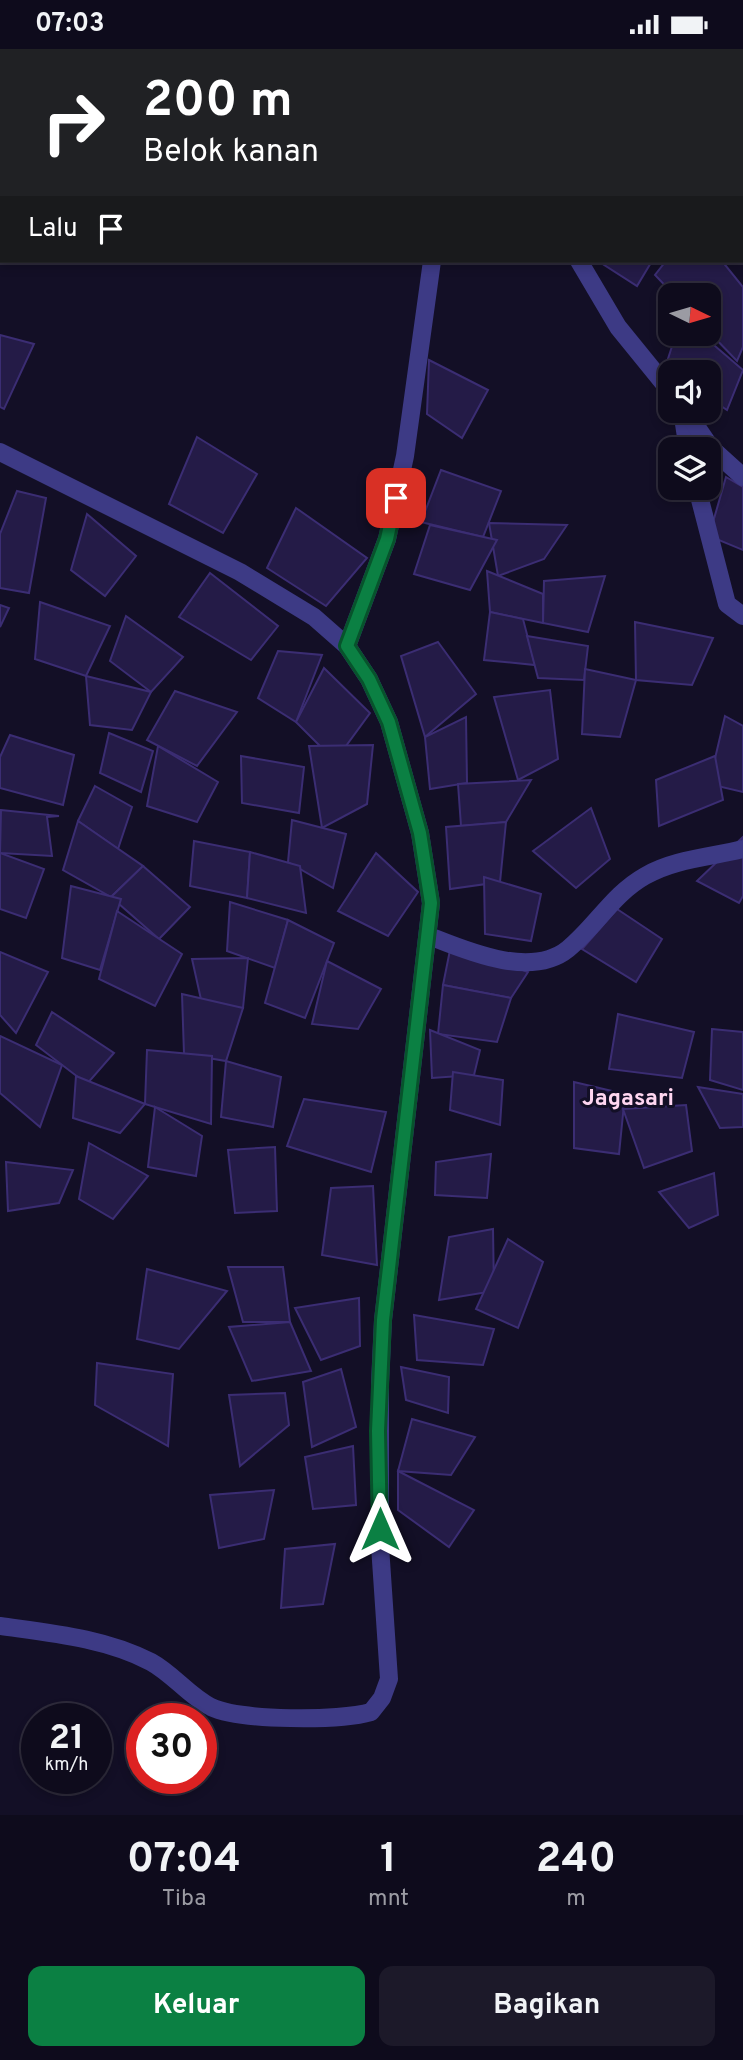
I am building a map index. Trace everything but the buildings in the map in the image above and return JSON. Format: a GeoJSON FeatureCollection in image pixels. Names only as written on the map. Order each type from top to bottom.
{"type":"FeatureCollection","features":[{"type":"Feature","properties":{"kind":"street"},"geometry":{"type":"LineString","coordinates":[[347,646],[387,539],[395,503],[405,456],[432,263]]}},
{"type":"Feature","properties":{"kind":"street"},"geometry":{"type":"LineString","coordinates":[[580,263],[618,327],[658,376]]}},
{"type":"Feature","properties":{"kind":"street"},"geometry":{"type":"LineString","coordinates":[[693,423],[711,448],[743,477]]}},
{"type":"Feature","properties":{"kind":"street"},"geometry":{"type":"LineString","coordinates":[[0,452],[240,572],[314,617],[347,646],[369,679],[389,722],[404,770],[428,874],[431,903],[383,1320],[378,1431],[380,1546],[389,1679],[382,1698],[371,1712],[342,1718],[255,1715],[213,1707],[152,1663],[131,1654],[91,1641],[0,1626]]}},
{"type":"Feature","properties":{"kind":"street"},"geometry":{"type":"LineString","coordinates":[[700,500],[727,604],[743,616]]}},
{"type":"Feature","properties":{"kind":"street"},"geometry":{"type":"LineString","coordinates":[[429,936],[507,959],[529,963],[549,960],[567,950],[623,890],[648,874],[672,865],[743,849]]}},
{"type":"Feature","properties":{"kind":"district","name":"Jagasari"},"geometry":{"type":"Point","coordinates":[628,1097]}},
{"type":"Feature","properties":{"kind":"route"},"geometry":{"type":"LineString","coordinates":[[380,1529],[378,1431],[383,1320],[431,903],[420,833],[389,722],[369,679],[347,646],[387,539],[396,498]]}}]}
